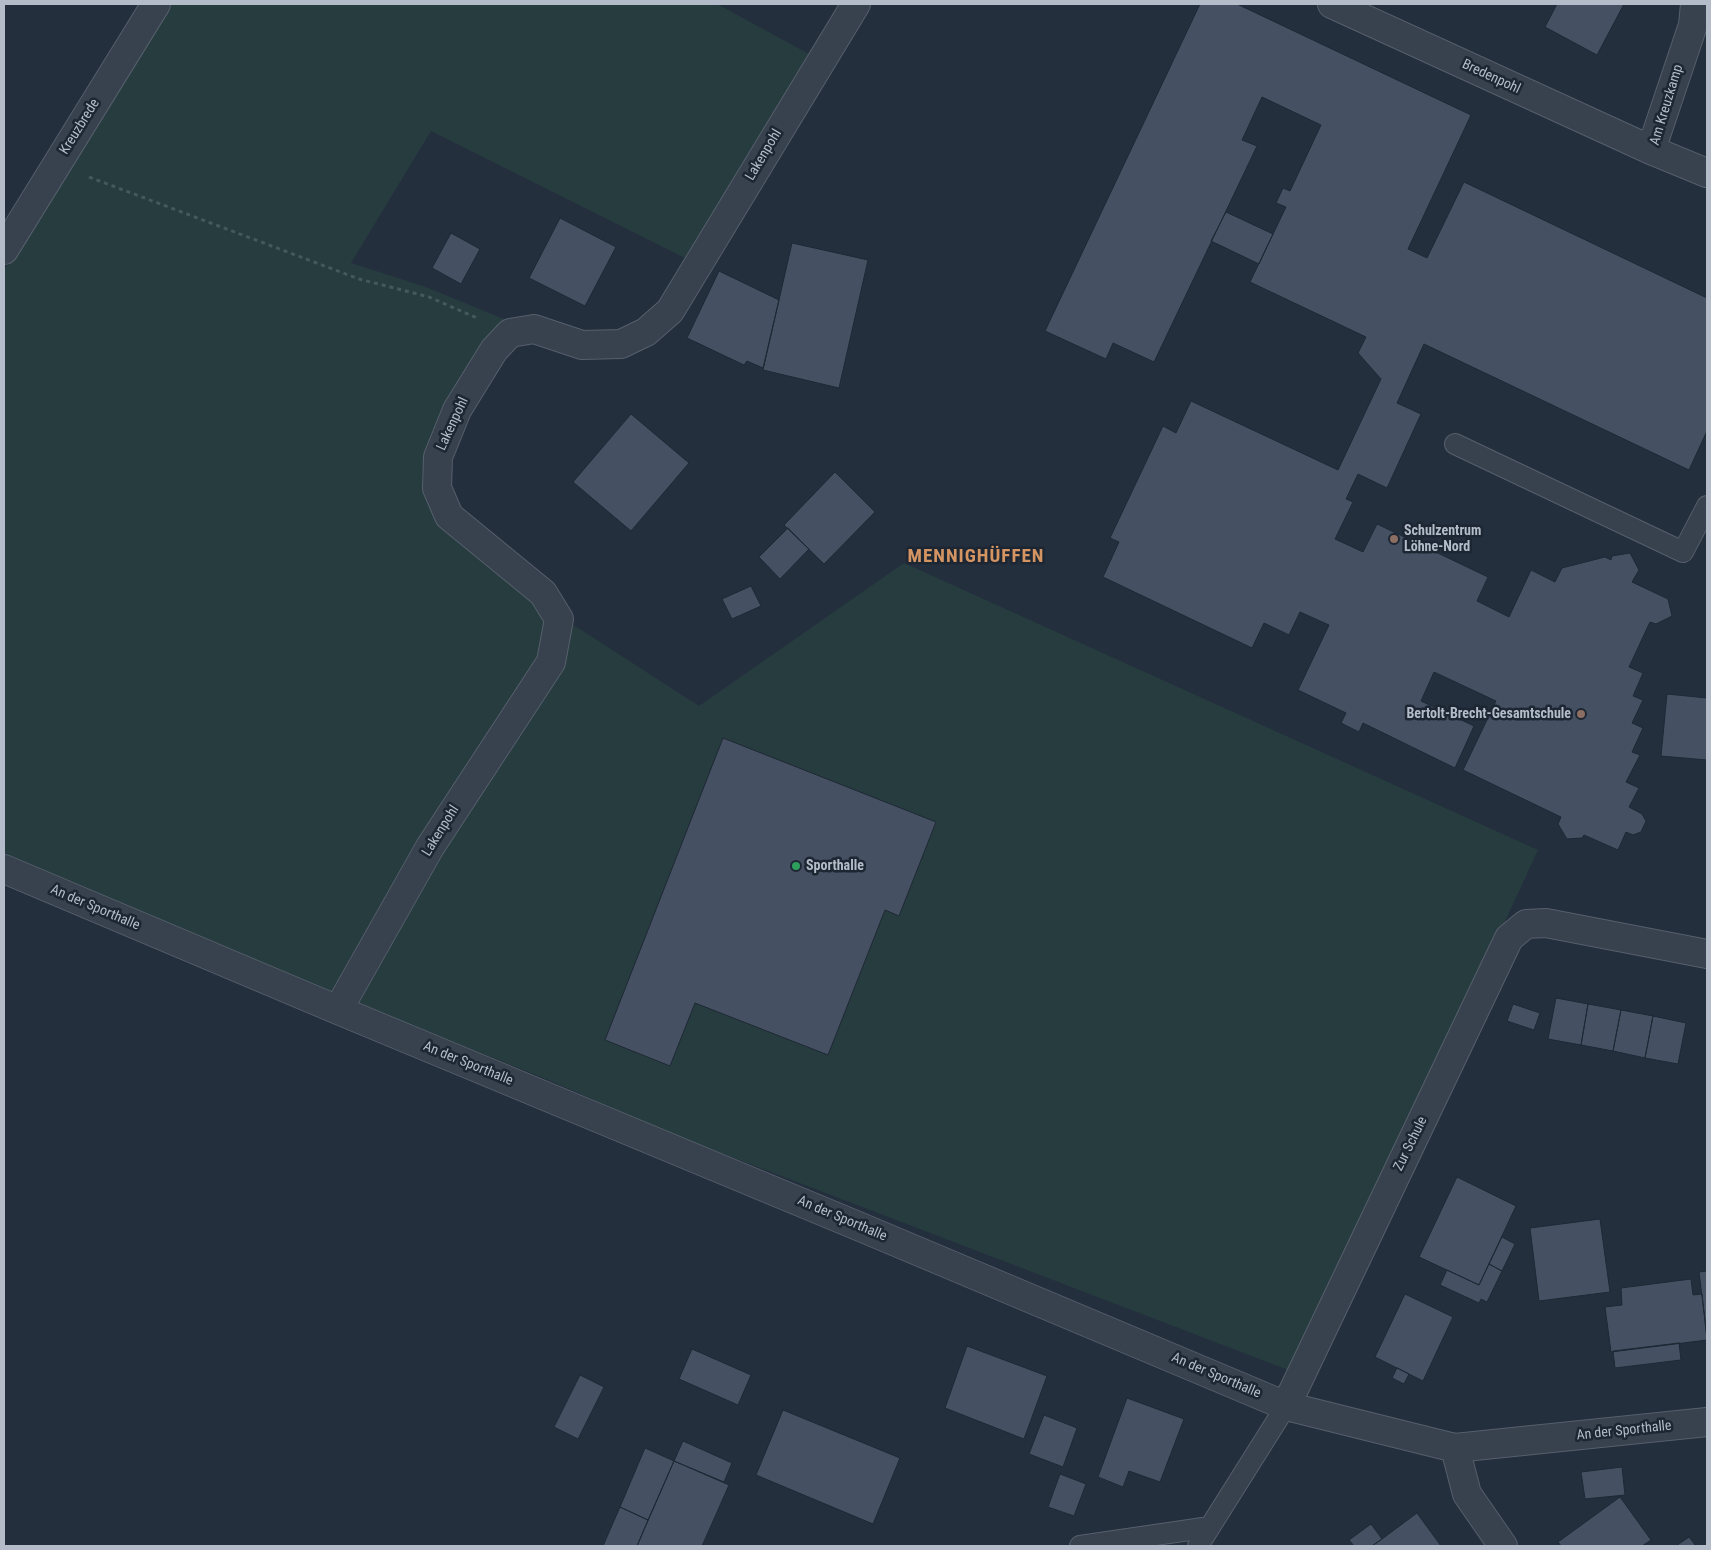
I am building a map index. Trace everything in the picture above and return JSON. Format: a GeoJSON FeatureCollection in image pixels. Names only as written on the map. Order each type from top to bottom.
{"type":"FeatureCollection","features":[{"type":"Feature","properties":{"kind":"street","name":"Kreuzbrede"},"geometry":{"type":"LineString","coordinates":[[4,250],[156,4]]}},
{"type":"Feature","properties":{"kind":"street","name":"Lakenpohl"},"geometry":{"type":"LineString","coordinates":[[338,1010],[430,847],[551,662],[559,619],[543,593],[449,516],[437,488],[438,457],[457,410],[494,350],[510,333],[534,329],[582,345],[621,344],[646,332],[670,311],[856,4]]}},
{"type":"Feature","properties":{"kind":"street","name":"Bredenpohl"},"geometry":{"type":"LineString","coordinates":[[1332,4],[1651,150]]}},
{"type":"Feature","properties":{"kind":"street","name":"Am Kreuzkamp"},"geometry":{"type":"LineString","coordinates":[[1698,20],[1651,150],[1707,174]]}},
{"type":"Feature","properties":{"kind":"street","name":"An der Sporthalle"},"geometry":{"type":"LineString","coordinates":[[4,869],[1286,1406],[1455,1448],[1707,1422]]}},
{"type":"Feature","properties":{"kind":"street","name":"Zur Schule"},"geometry":{"type":"LineString","coordinates":[[1286,1406],[1509,938],[1526,924],[1546,923],[1707,954]]}},
{"type":"Feature","properties":{"kind":"street"},"geometry":{"type":"LineString","coordinates":[[1455,1448],[1467,1494],[1503,1546]]}},
{"type":"Feature","properties":{"kind":"lane"},"geometry":{"type":"LineString","coordinates":[[1454,444],[1683,552],[1707,506]]}},
{"type":"Feature","properties":{"kind":"lane","name":"Zur Schule"},"geometry":{"type":"LineString","coordinates":[[1198,1546],[1286,1406]]}},
{"type":"Feature","properties":{"kind":"lane"},"geometry":{"type":"LineString","coordinates":[[1080,1546],[1210,1527]]}},
{"type":"Feature","properties":{"kind":"path"},"geometry":{"type":"LineString","coordinates":[[57,164],[359,279],[429,297],[510,333]]}},
{"type":"Feature","properties":{"kind":"green space"},"geometry":{"type":"Polygon","coordinates":[[[169,4],[717,4],[811,55],[685,258],[431,131],[351,263],[426,287],[511,322],[430,489],[538,602],[699,706],[904,563],[1538,850],[1296,1373],[669,1133],[551,1081],[299,980],[4,853],[4,270],[169,4]]]}},
{"type":"Feature","properties":{"kind":"building"},"geometry":{"type":"Polygon","coordinates":[[[1200,4],[1237,4],[1471,115],[1408,249],[1427,258],[1464,182],[1707,298],[1707,431],[1689,470],[1424,344],[1397,403],[1421,414],[1387,488],[1358,474],[1346,499],[1353,502],[1335,539],[1363,552],[1377,524],[1488,577],[1477,601],[1509,617],[1531,570],[1555,582],[1562,568],[1605,557],[1611,560],[1612,556],[1630,553],[1639,570],[1632,582],[1668,599],[1672,616],[1656,624],[1650,622],[1629,667],[1643,673],[1633,696],[1643,700],[1632,723],[1643,728],[1632,752],[1640,755],[1626,782],[1639,788],[1629,807],[1642,814],[1646,821],[1641,832],[1633,835],[1626,832],[1618,850],[1584,835],[1582,838],[1567,839],[1558,824],[1561,817],[1463,770],[1496,701],[1434,672],[1421,701],[1474,726],[1455,768],[1363,723],[1359,732],[1341,723],[1346,713],[1298,690],[1329,625],[1300,612],[1289,635],[1264,623],[1252,648],[1103,577],[1119,542],[1110,538],[1163,426],[1176,433],[1191,401],[1338,470],[1381,379],[1358,353],[1366,337],[1250,282],[1286,207],[1276,203],[1283,188],[1290,191],[1321,125],[1262,97],[1242,140],[1257,146],[1154,362],[1113,343],[1106,359],[1045,331],[1200,4]]]}},
{"type":"Feature","properties":{"kind":"building"},"geometry":{"type":"Polygon","coordinates":[[[1557,4],[1624,4],[1597,55],[1545,27],[1557,4]]]}},
{"type":"Feature","properties":{"kind":"building"},"geometry":{"type":"Polygon","coordinates":[[[1226,212],[1273,234],[1259,264],[1211,241],[1226,212]]]}},
{"type":"Feature","properties":{"kind":"building"},"geometry":{"type":"Polygon","coordinates":[[[560,218],[616,247],[585,306],[529,278],[560,218]]]}},
{"type":"Feature","properties":{"kind":"building"},"geometry":{"type":"Polygon","coordinates":[[[451,233],[480,249],[461,284],[432,268],[451,233]]]}},
{"type":"Feature","properties":{"kind":"building"},"geometry":{"type":"Polygon","coordinates":[[[792,243],[868,260],[839,388],[763,370],[792,243]]]}},
{"type":"Feature","properties":{"kind":"building"},"geometry":{"type":"Polygon","coordinates":[[[719,271],[779,300],[763,368],[747,361],[744,365],[687,338],[719,271]]]}},
{"type":"Feature","properties":{"kind":"building"},"geometry":{"type":"Polygon","coordinates":[[[631,414],[689,463],[631,531],[573,482],[631,414]]]}},
{"type":"Feature","properties":{"kind":"building"},"geometry":{"type":"Polygon","coordinates":[[[835,472],[875,512],[824,564],[784,525],[835,472]]]}},
{"type":"Feature","properties":{"kind":"building"},"geometry":{"type":"Polygon","coordinates":[[[788,528],[809,549],[780,579],[759,557],[788,528]]]}},
{"type":"Feature","properties":{"kind":"building"},"geometry":{"type":"Polygon","coordinates":[[[751,586],[761,606],[732,619],[722,599],[751,586]]]}},
{"type":"Feature","properties":{"kind":"building"},"geometry":{"type":"Polygon","coordinates":[[[1667,694],[1707,698],[1707,760],[1661,756],[1667,694]]]}},
{"type":"Feature","properties":{"kind":"building","name":"Sporthalle"},"geometry":{"type":"Polygon","coordinates":[[[723,738],[936,822],[899,916],[885,910],[828,1055],[695,1003],[670,1066],[605,1040],[723,738]]]}},
{"type":"Feature","properties":{"kind":"building"},"geometry":{"type":"Polygon","coordinates":[[[1556,998],[1588,1004],[1581,1045],[1548,1039],[1556,998]]]}},
{"type":"Feature","properties":{"kind":"building"},"geometry":{"type":"Polygon","coordinates":[[[1513,1004],[1540,1013],[1534,1030],[1507,1021],[1513,1004]]]}},
{"type":"Feature","properties":{"kind":"building"},"geometry":{"type":"Polygon","coordinates":[[[1588,1004],[1621,1010],[1613,1051],[1581,1045],[1588,1004]]]}},
{"type":"Feature","properties":{"kind":"building"},"geometry":{"type":"Polygon","coordinates":[[[1621,1010],[1653,1016],[1645,1058],[1613,1051],[1621,1010]]]}},
{"type":"Feature","properties":{"kind":"building"},"geometry":{"type":"Polygon","coordinates":[[[1653,1016],[1686,1023],[1678,1064],[1645,1058],[1653,1016]]]}},
{"type":"Feature","properties":{"kind":"building"},"geometry":{"type":"Polygon","coordinates":[[[1457,1177],[1516,1206],[1479,1285],[1419,1257],[1457,1177]]]}},
{"type":"Feature","properties":{"kind":"building"},"geometry":{"type":"Polygon","coordinates":[[[1600,1219],[1610,1292],[1539,1301],[1530,1228],[1600,1219]]]}},
{"type":"Feature","properties":{"kind":"building"},"geometry":{"type":"Polygon","coordinates":[[[1502,1237],[1515,1244],[1502,1271],[1489,1264],[1502,1237]]]}},
{"type":"Feature","properties":{"kind":"building"},"geometry":{"type":"Polygon","coordinates":[[[1489,1264],[1502,1271],[1487,1302],[1481,1299],[1479,1303],[1440,1285],[1447,1270],[1479,1285],[1489,1264]]]}},
{"type":"Feature","properties":{"kind":"building"},"geometry":{"type":"Polygon","coordinates":[[[1707,1271],[1707,1336],[1699,1272],[1707,1271]]]}},
{"type":"Feature","properties":{"kind":"building"},"geometry":{"type":"Polygon","coordinates":[[[1691,1279],[1693,1295],[1702,1294],[1707,1340],[1611,1352],[1605,1307],[1622,1305],[1621,1288],[1691,1279]]]}},
{"type":"Feature","properties":{"kind":"building"},"geometry":{"type":"Polygon","coordinates":[[[1405,1294],[1453,1317],[1423,1381],[1375,1357],[1405,1294]]]}},
{"type":"Feature","properties":{"kind":"building"},"geometry":{"type":"Polygon","coordinates":[[[1679,1343],[1681,1360],[1615,1368],[1613,1351],[1679,1343]]]}},
{"type":"Feature","properties":{"kind":"building"},"geometry":{"type":"Polygon","coordinates":[[[967,1346],[1047,1376],[1024,1439],[945,1408],[967,1346]]]}},
{"type":"Feature","properties":{"kind":"building"},"geometry":{"type":"Polygon","coordinates":[[[692,1349],[751,1375],[738,1405],[679,1379],[692,1349]]]}},
{"type":"Feature","properties":{"kind":"building"},"geometry":{"type":"Polygon","coordinates":[[[1397,1368],[1409,1374],[1404,1384],[1392,1378],[1397,1368]]]}},
{"type":"Feature","properties":{"kind":"building"},"geometry":{"type":"Polygon","coordinates":[[[580,1375],[604,1387],[578,1439],[554,1427],[580,1375]]]}},
{"type":"Feature","properties":{"kind":"building"},"geometry":{"type":"Polygon","coordinates":[[[1127,1398],[1184,1419],[1160,1482],[1129,1471],[1123,1487],[1098,1477],[1127,1398]]]}},
{"type":"Feature","properties":{"kind":"building"},"geometry":{"type":"Polygon","coordinates":[[[783,1410],[900,1458],[873,1524],[756,1475],[783,1410]]]}},
{"type":"Feature","properties":{"kind":"building"},"geometry":{"type":"Polygon","coordinates":[[[1044,1415],[1077,1428],[1063,1467],[1029,1454],[1044,1415]]]}},
{"type":"Feature","properties":{"kind":"building"},"geometry":{"type":"Polygon","coordinates":[[[683,1441],[732,1463],[724,1482],[674,1461],[683,1441]]]}},
{"type":"Feature","properties":{"kind":"building"},"geometry":{"type":"Polygon","coordinates":[[[645,1448],[674,1461],[648,1520],[620,1507],[645,1448]]]}},
{"type":"Feature","properties":{"kind":"building"},"geometry":{"type":"Polygon","coordinates":[[[674,1461],[729,1485],[702,1546],[637,1546],[674,1461]]]}},
{"type":"Feature","properties":{"kind":"building"},"geometry":{"type":"Polygon","coordinates":[[[1622,1467],[1625,1495],[1585,1499],[1581,1472],[1622,1467]]]}},
{"type":"Feature","properties":{"kind":"building"},"geometry":{"type":"Polygon","coordinates":[[[1060,1474],[1086,1484],[1074,1516],[1048,1507],[1060,1474]]]}},
{"type":"Feature","properties":{"kind":"building"},"geometry":{"type":"Polygon","coordinates":[[[1620,1497],[1651,1540],[1642,1546],[1561,1546],[1558,1542],[1620,1497]]]}},
{"type":"Feature","properties":{"kind":"building"},"geometry":{"type":"Polygon","coordinates":[[[620,1507],[648,1520],[637,1546],[603,1546],[620,1507]]]}},
{"type":"Feature","properties":{"kind":"building"},"geometry":{"type":"Polygon","coordinates":[[[1417,1513],[1441,1546],[1372,1546],[1382,1539],[1417,1513]]]}},
{"type":"Feature","properties":{"kind":"building"},"geometry":{"type":"Polygon","coordinates":[[[1371,1524],[1382,1539],[1372,1546],[1354,1546],[1349,1540],[1371,1524]]]}},
{"type":"Feature","properties":{"kind":"building"},"geometry":{"type":"Polygon","coordinates":[[[1689,1537],[1696,1546],[1676,1546],[1689,1537]]]}},
{"type":"Feature","properties":{"kind":"place","name":"Schulzentrum Löhne-Nord"},"geometry":{"type":"Point","coordinates":[1394,539]}},
{"type":"Feature","properties":{"kind":"place","name":"Bertolt-Brecht-Gesamtschule"},"geometry":{"type":"Point","coordinates":[1581,714]}},
{"type":"Feature","properties":{"kind":"place","name":"Sporthalle"},"geometry":{"type":"Point","coordinates":[796,866]}},
{"type":"Feature","properties":{"kind":"district","name":"MENNIGHÜFFEN"},"geometry":{"type":"Point","coordinates":[976,557]}}]}
